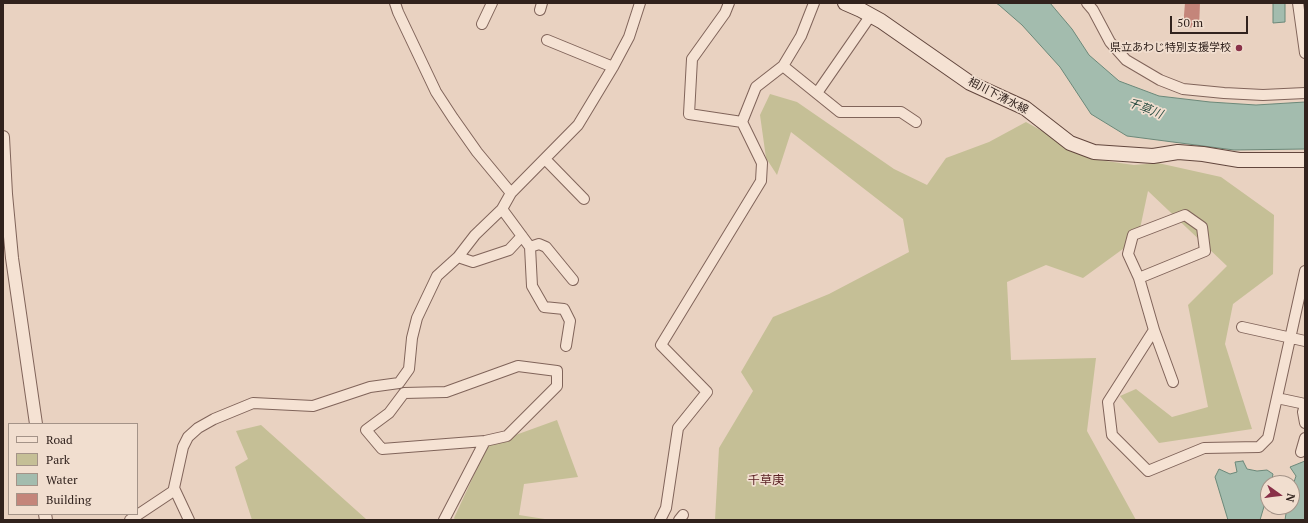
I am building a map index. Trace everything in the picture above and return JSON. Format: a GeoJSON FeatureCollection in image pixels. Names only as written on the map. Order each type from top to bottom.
{"type":"FeatureCollection","features":[{"type":"Feature","properties":{"kind":"main road","name":"相川下清水線"},"geometry":{"type":"LineString","coordinates":[[845,3],[881,21],[970,83],[1025,108],[1070,143],[1094,152],[1153,156],[1178,152],[1203,154],[1239,160],[1305,160]]}},
{"type":"Feature","properties":{"kind":"street"},"geometry":{"type":"LineString","coordinates":[[395,3],[436,92],[477,152],[511,193]]}},
{"type":"Feature","properties":{"kind":"street"},"geometry":{"type":"LineString","coordinates":[[482,24],[492,3]]}},
{"type":"Feature","properties":{"kind":"street"},"geometry":{"type":"LineString","coordinates":[[189,520],[174,488],[183,447],[188,437],[198,428],[214,419],[252,404],[314,406],[370,387],[399,383],[409,369],[412,338],[417,318],[437,276],[458,257],[475,235],[502,208],[511,193],[578,125],[629,38],[640,3]]}},
{"type":"Feature","properties":{"kind":"street"},"geometry":{"type":"LineString","coordinates":[[729,3],[725,12],[692,59],[689,114],[742,122]]}},
{"type":"Feature","properties":{"kind":"street"},"geometry":{"type":"LineString","coordinates":[[660,520],[666,508],[678,428],[707,392],[661,345],[761,181],[762,163],[742,122],[756,87],[783,66],[801,36],[814,3]]}},
{"type":"Feature","properties":{"kind":"street"},"geometry":{"type":"LineString","coordinates":[[1087,3],[1094,10],[1110,42],[1126,60],[1160,80],[1183,89],[1224,93],[1263,95],[1305,93]]}},
{"type":"Feature","properties":{"kind":"street"},"geometry":{"type":"LineString","coordinates":[[1298,3],[1305,53]]}},
{"type":"Feature","properties":{"kind":"street"},"geometry":{"type":"LineString","coordinates":[[817,93],[871,15]]}},
{"type":"Feature","properties":{"kind":"street"},"geometry":{"type":"LineString","coordinates":[[547,40],[613,67]]}},
{"type":"Feature","properties":{"kind":"street"},"geometry":{"type":"LineString","coordinates":[[783,66],[840,112],[901,112],[916,122]]}},
{"type":"Feature","properties":{"kind":"street"},"geometry":{"type":"LineString","coordinates":[[3,137],[6,194],[12,258],[36,423]]}},
{"type":"Feature","properties":{"kind":"street"},"geometry":{"type":"LineString","coordinates":[[545,159],[584,199]]}},
{"type":"Feature","properties":{"kind":"street"},"geometry":{"type":"LineString","coordinates":[[502,208],[530,247],[532,286],[544,307],[564,309],[570,321],[566,346]]}},
{"type":"Feature","properties":{"kind":"street"},"geometry":{"type":"LineString","coordinates":[[1139,278],[1204,251],[1202,226],[1185,215],[1133,235],[1128,254],[1139,278],[1154,330],[1172,382]]}},
{"type":"Feature","properties":{"kind":"street"},"geometry":{"type":"LineString","coordinates":[[458,257],[473,262],[509,250],[522,236]]}},
{"type":"Feature","properties":{"kind":"street"},"geometry":{"type":"LineString","coordinates":[[530,247],[539,244],[546,247],[573,280]]}},
{"type":"Feature","properties":{"kind":"street"},"geometry":{"type":"LineString","coordinates":[[1154,330],[1108,402],[1112,435],[1148,471],[1204,448],[1259,447],[1268,438],[1305,272]]}},
{"type":"Feature","properties":{"kind":"street"},"geometry":{"type":"LineString","coordinates":[[1242,327],[1305,341]]}},
{"type":"Feature","properties":{"kind":"street"},"geometry":{"type":"LineString","coordinates":[[518,366],[557,371],[557,386],[507,436],[485,441],[382,449],[366,430],[390,413],[404,393],[446,392],[518,366]]}},
{"type":"Feature","properties":{"kind":"street"},"geometry":{"type":"LineString","coordinates":[[399,383],[404,393]]}},
{"type":"Feature","properties":{"kind":"street"},"geometry":{"type":"LineString","coordinates":[[1277,398],[1305,405],[1303,412],[1305,423]]}},
{"type":"Feature","properties":{"kind":"street"},"geometry":{"type":"LineString","coordinates":[[1301,452],[1305,438]]}},
{"type":"Feature","properties":{"kind":"street"},"geometry":{"type":"LineString","coordinates":[[444,520],[485,441]]}},
{"type":"Feature","properties":{"kind":"street"},"geometry":{"type":"LineString","coordinates":[[138,515],[175,490]]}},
{"type":"Feature","properties":{"kind":"green space"},"geometry":{"type":"Polygon","coordinates":[[[770,94],[797,102],[894,169],[927,185],[946,158],[989,142],[1026,122],[1092,159],[1134,165],[1158,163],[1221,177],[1274,215],[1273,274],[1233,304],[1225,344],[1252,429],[1159,443],[1120,396],[1136,389],[1172,417],[1208,407],[1188,305],[1227,266],[1148,191],[1138,238],[1083,278],[1046,265],[1007,282],[1011,360],[1096,358],[1087,431],[1136,520],[715,520],[719,448],[753,391],[741,372],[773,317],[829,294],[909,252],[903,219],[791,132],[777,175],[766,158],[760,115],[770,94]]]}},
{"type":"Feature","properties":{"kind":"green space"},"geometry":{"type":"Polygon","coordinates":[[[557,420],[578,477],[524,484],[519,515],[551,520],[455,520],[454,518],[488,445],[557,420]]]}},
{"type":"Feature","properties":{"kind":"green space"},"geometry":{"type":"Polygon","coordinates":[[[261,425],[366,520],[252,520],[235,467],[248,459],[236,431],[261,425]]]}},
{"type":"Feature","properties":{"kind":"water","name":"千草川"},"geometry":{"type":"Polygon","coordinates":[[[996,3],[1050,3],[1072,29],[1089,55],[1119,81],[1159,96],[1210,102],[1256,105],[1305,102],[1305,149],[1234,150],[1127,136],[1091,114],[1060,67],[1022,25],[996,3]]]}},
{"type":"Feature","properties":{"kind":"water"},"geometry":{"type":"Polygon","coordinates":[[[1273,3],[1285,3],[1285,22],[1273,23],[1273,3]]]}},
{"type":"Feature","properties":{"kind":"water"},"geometry":{"type":"Polygon","coordinates":[[[1243,461],[1247,469],[1257,471],[1267,470],[1273,474],[1260,475],[1260,515],[1261,515],[1260,520],[1228,520],[1215,477],[1219,469],[1230,474],[1237,472],[1235,462],[1243,461]]]}},
{"type":"Feature","properties":{"kind":"water"},"geometry":{"type":"Polygon","coordinates":[[[1305,461],[1305,520],[1285,520],[1286,515],[1300,515],[1300,475],[1295,475],[1290,467],[1305,461]]]}},
{"type":"Feature","properties":{"kind":"building"},"geometry":{"type":"Polygon","coordinates":[[[1185,3],[1200,3],[1199,28],[1183,27],[1185,3]]]}},
{"type":"Feature","properties":{"kind":"place","name":"県立あわじ特別支援学校"},"geometry":{"type":"Point","coordinates":[1239,48]}},
{"type":"Feature","properties":{"kind":"district","name":"千草庚"},"geometry":{"type":"Point","coordinates":[766,481]}}]}
